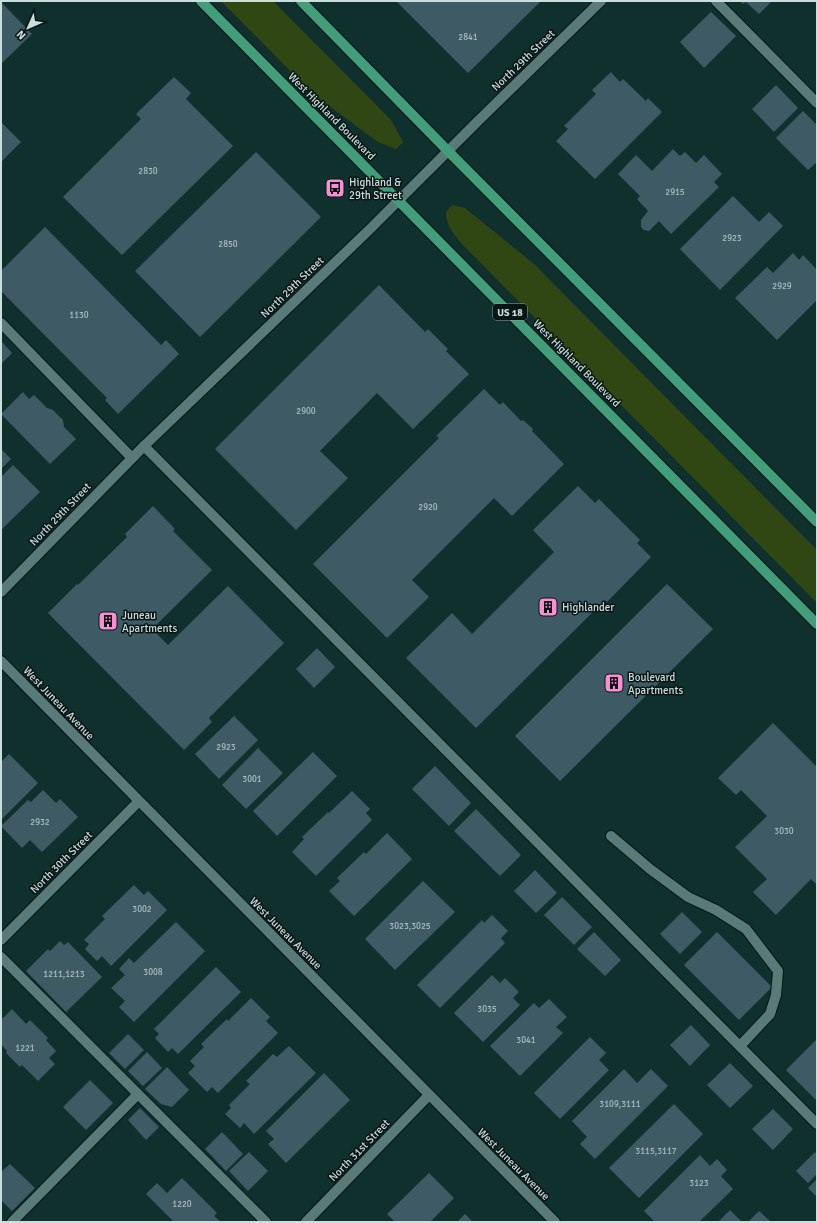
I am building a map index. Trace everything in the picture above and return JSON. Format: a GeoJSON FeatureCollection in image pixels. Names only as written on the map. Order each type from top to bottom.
{"type":"FeatureCollection","features":[{"type":"Feature","properties":{"kind":"main road","name":"West Highland Boulevard"},"geometry":{"type":"LineString","coordinates":[[201,1],[817,624]]}},
{"type":"Feature","properties":{"kind":"main road"},"geometry":{"type":"LineString","coordinates":[[301,1],[817,522]]}},
{"type":"Feature","properties":{"kind":"street","name":"North 29th Street"},"geometry":{"type":"LineString","coordinates":[[1,592],[144,446],[601,1]]}},
{"type":"Feature","properties":{"kind":"street"},"geometry":{"type":"LineString","coordinates":[[716,1],[817,103]]}},
{"type":"Feature","properties":{"kind":"street"},"geometry":{"type":"LineString","coordinates":[[1,323],[132,458]]}},
{"type":"Feature","properties":{"kind":"street"},"geometry":{"type":"LineString","coordinates":[[144,446],[817,1124]]}},
{"type":"Feature","properties":{"kind":"street","name":"West Juneau Avenue"},"geometry":{"type":"LineString","coordinates":[[1,661],[555,1222]]}},
{"type":"Feature","properties":{"kind":"street","name":"North 30th Street"},"geometry":{"type":"LineString","coordinates":[[1,940],[139,801]]}},
{"type":"Feature","properties":{"kind":"street"},"geometry":{"type":"LineString","coordinates":[[611,836],[650,869],[688,897],[716,910],[746,929],[778,971],[776,995],[770,1014],[740,1046]]}},
{"type":"Feature","properties":{"kind":"street"},"geometry":{"type":"LineString","coordinates":[[1,957],[266,1222]]}},
{"type":"Feature","properties":{"kind":"street"},"geometry":{"type":"LineString","coordinates":[[12,1222],[138,1094]]}},
{"type":"Feature","properties":{"kind":"street","name":"North 31st Street"},"geometry":{"type":"LineString","coordinates":[[306,1222],[429,1095]]}},
{"type":"Feature","properties":{"kind":"green space"},"geometry":{"type":"Polygon","coordinates":[[[221,1],[273,1],[391,120],[403,142],[396,149],[378,142],[314,95],[221,1]]]}},
{"type":"Feature","properties":{"kind":"green space"},"geometry":{"type":"Polygon","coordinates":[[[452,205],[465,208],[534,264],[817,550],[817,603],[463,245],[447,222],[446,212],[452,205]]]}},
{"type":"Feature","properties":{"kind":"building"},"geometry":{"type":"Polygon","coordinates":[[[396,1],[541,1],[468,73],[396,1]]]}},
{"type":"Feature","properties":{"kind":"building"},"geometry":{"type":"Polygon","coordinates":[[[740,1],[772,1],[759,14],[746,2],[743,4],[740,1]]]}},
{"type":"Feature","properties":{"kind":"building"},"geometry":{"type":"Polygon","coordinates":[[[1,2],[32,34],[1,64],[1,2]]]}},
{"type":"Feature","properties":{"kind":"building"},"geometry":{"type":"Polygon","coordinates":[[[711,12],[736,36],[704,68],[680,42],[711,12]]]}},
{"type":"Feature","properties":{"kind":"building"},"geometry":{"type":"Polygon","coordinates":[[[611,72],[620,82],[623,79],[646,101],[648,98],[662,112],[595,179],[556,141],[568,129],[564,126],[596,94],[592,90],[611,72]]]}},
{"type":"Feature","properties":{"kind":"building"},"geometry":{"type":"Polygon","coordinates":[[[174,77],[191,93],[186,99],[233,146],[122,255],[63,197],[141,119],[136,114],[174,77]]]}},
{"type":"Feature","properties":{"kind":"building"},"geometry":{"type":"Polygon","coordinates":[[[776,85],[798,108],[774,132],[752,109],[776,85]]]}},
{"type":"Feature","properties":{"kind":"building"},"geometry":{"type":"Polygon","coordinates":[[[803,111],[817,125],[817,162],[808,170],[776,138],[803,111]]]}},
{"type":"Feature","properties":{"kind":"building"},"geometry":{"type":"Polygon","coordinates":[[[1,122],[21,142],[1,162],[1,122]]]}},
{"type":"Feature","properties":{"kind":"building"},"geometry":{"type":"Polygon","coordinates":[[[673,149],[680,156],[685,152],[696,163],[704,155],[722,174],[714,182],[719,187],[671,234],[659,221],[649,231],[644,230],[641,227],[641,220],[648,211],[637,199],[640,196],[618,174],[636,155],[652,171],[673,149]]]}},
{"type":"Feature","properties":{"kind":"building"},"geometry":{"type":"Polygon","coordinates":[[[256,152],[321,217],[200,337],[135,271],[256,152]]]}},
{"type":"Feature","properties":{"kind":"building"},"geometry":{"type":"Polygon","coordinates":[[[733,196],[759,222],[769,212],[783,226],[720,290],[680,249],[733,196]]]}},
{"type":"Feature","properties":{"kind":"building"},"geometry":{"type":"Polygon","coordinates":[[[45,227],[161,345],[166,340],[179,354],[118,414],[105,400],[107,398],[1,291],[1,271],[45,227]]]}},
{"type":"Feature","properties":{"kind":"building"},"geometry":{"type":"Polygon","coordinates":[[[793,253],[799,260],[803,255],[817,270],[817,300],[777,340],[735,298],[767,267],[773,273],[793,253]]]}},
{"type":"Feature","properties":{"kind":"building"},"geometry":{"type":"Polygon","coordinates":[[[379,285],[425,332],[428,329],[448,349],[446,351],[469,374],[413,429],[377,393],[320,451],[348,478],[296,530],[215,449],[379,285]]]}},
{"type":"Feature","properties":{"kind":"building"},"geometry":{"type":"Polygon","coordinates":[[[1,341],[12,353],[1,364],[1,341]]]}},
{"type":"Feature","properties":{"kind":"building"},"geometry":{"type":"Polygon","coordinates":[[[484,389],[500,405],[503,402],[521,421],[523,420],[533,429],[532,431],[564,464],[512,516],[494,498],[412,580],[429,597],[387,638],[313,564],[439,438],[436,436],[484,389]]]}},
{"type":"Feature","properties":{"kind":"building"},"geometry":{"type":"Polygon","coordinates":[[[23,392],[29,399],[34,395],[47,408],[53,410],[63,420],[64,427],[76,439],[50,464],[1,414],[23,392]]]}},
{"type":"Feature","properties":{"kind":"building"},"geometry":{"type":"Polygon","coordinates":[[[1,449],[11,459],[1,469],[1,449]]]}},
{"type":"Feature","properties":{"kind":"building"},"geometry":{"type":"Polygon","coordinates":[[[13,465],[40,492],[1,530],[1,477],[13,465]]]}},
{"type":"Feature","properties":{"kind":"building","name":"Highlander"},"geometry":{"type":"Polygon","coordinates":[[[578,486],[595,503],[599,499],[640,540],[637,543],[651,557],[607,602],[605,600],[476,728],[406,658],[452,613],[472,634],[554,552],[533,530],[578,486]]]}},
{"type":"Feature","properties":{"kind":"building","name":"Juneau Apartments"},"geometry":{"type":"Polygon","coordinates":[[[153,506],[175,529],[173,531],[212,570],[152,629],[168,645],[228,586],[284,643],[209,718],[212,722],[184,750],[48,613],[127,537],[125,534],[153,506]]]}},
{"type":"Feature","properties":{"kind":"building","name":"Boulevard Apartments"},"geometry":{"type":"Polygon","coordinates":[[[667,584],[713,629],[560,781],[515,736],[667,584]]]}},
{"type":"Feature","properties":{"kind":"building"},"geometry":{"type":"Polygon","coordinates":[[[317,648],[335,667],[314,688],[296,669],[317,648]]]}},
{"type":"Feature","properties":{"kind":"building"},"geometry":{"type":"Polygon","coordinates":[[[234,716],[258,740],[219,779],[195,754],[234,716]]]}},
{"type":"Feature","properties":{"kind":"building"},"geometry":{"type":"Polygon","coordinates":[[[773,723],[817,767],[817,885],[811,879],[776,915],[753,892],[767,879],[735,847],[767,816],[741,790],[736,795],[718,778],[773,723]]]}},
{"type":"Feature","properties":{"kind":"building"},"geometry":{"type":"Polygon","coordinates":[[[258,748],[283,773],[246,809],[222,785],[258,748]]]}},
{"type":"Feature","properties":{"kind":"building"},"geometry":{"type":"Polygon","coordinates":[[[313,752],[337,776],[277,836],[253,811],[313,752]]]}},
{"type":"Feature","properties":{"kind":"building"},"geometry":{"type":"Polygon","coordinates":[[[9,754],[38,783],[1,820],[1,762],[9,754]]]}},
{"type":"Feature","properties":{"kind":"building"},"geometry":{"type":"Polygon","coordinates":[[[435,766],[471,803],[449,826],[412,789],[435,766]]]}},
{"type":"Feature","properties":{"kind":"building"},"geometry":{"type":"Polygon","coordinates":[[[43,790],[56,803],[60,799],[78,817],[42,852],[30,840],[22,848],[1,826],[28,800],[31,802],[43,790]]]}},
{"type":"Feature","properties":{"kind":"building"},"geometry":{"type":"Polygon","coordinates":[[[352,791],[370,809],[366,813],[372,820],[316,876],[292,852],[304,839],[302,837],[352,791]]]}},
{"type":"Feature","properties":{"kind":"building"},"geometry":{"type":"Polygon","coordinates":[[[476,809],[521,855],[500,876],[454,831],[476,809]]]}},
{"type":"Feature","properties":{"kind":"building"},"geometry":{"type":"Polygon","coordinates":[[[387,833],[412,859],[354,916],[329,891],[340,881],[337,878],[364,852],[366,854],[387,833]]]}},
{"type":"Feature","properties":{"kind":"building"},"geometry":{"type":"Polygon","coordinates":[[[535,870],[557,893],[536,913],[514,891],[535,870]]]}},
{"type":"Feature","properties":{"kind":"building"},"geometry":{"type":"Polygon","coordinates":[[[423,881],[455,912],[395,970],[365,939],[423,881]]]}},
{"type":"Feature","properties":{"kind":"building"},"geometry":{"type":"Polygon","coordinates":[[[134,885],[144,895],[148,891],[167,910],[111,966],[102,956],[97,961],[85,949],[89,944],[84,940],[105,919],[102,916],[134,885]]]}},
{"type":"Feature","properties":{"kind":"building"},"geometry":{"type":"Polygon","coordinates":[[[562,897],[592,927],[574,945],[544,915],[562,897]]]}},
{"type":"Feature","properties":{"kind":"building"},"geometry":{"type":"Polygon","coordinates":[[[682,912],[702,932],[680,954],[660,934],[682,912]]]}},
{"type":"Feature","properties":{"kind":"building"},"geometry":{"type":"Polygon","coordinates":[[[492,915],[508,931],[501,938],[505,943],[440,1008],[417,985],[482,920],[484,923],[492,915]]]}},
{"type":"Feature","properties":{"kind":"building"},"geometry":{"type":"Polygon","coordinates":[[[176,922],[205,951],[134,1022],[119,1007],[125,1001],[111,988],[125,975],[119,969],[129,958],[134,963],[176,922]]]}},
{"type":"Feature","properties":{"kind":"building"},"geometry":{"type":"Polygon","coordinates":[[[594,932],[621,960],[605,976],[577,949],[594,932]]]}},
{"type":"Feature","properties":{"kind":"building"},"geometry":{"type":"Polygon","coordinates":[[[717,932],[772,987],[739,1020],[684,965],[717,932]]]}},
{"type":"Feature","properties":{"kind":"building"},"geometry":{"type":"Polygon","coordinates":[[[60,941],[64,945],[68,942],[102,977],[66,1012],[26,971],[48,949],[50,951],[60,941]]]}},
{"type":"Feature","properties":{"kind":"building"},"geometry":{"type":"Polygon","coordinates":[[[216,967],[241,992],[178,1054],[172,1048],[168,1052],[155,1038],[159,1034],[154,1029],[216,967]]]}},
{"type":"Feature","properties":{"kind":"building"},"geometry":{"type":"Polygon","coordinates":[[[492,975],[500,983],[505,978],[519,992],[513,998],[520,1005],[483,1042],[454,1013],[492,975]]]}},
{"type":"Feature","properties":{"kind":"building"},"geometry":{"type":"Polygon","coordinates":[[[251,998],[270,1017],[266,1021],[278,1033],[218,1093],[212,1087],[207,1092],[188,1073],[195,1066],[190,1061],[204,1047],[201,1044],[227,1019],[228,1021],[251,998]]]}},
{"type":"Feature","properties":{"kind":"building"},"geometry":{"type":"Polygon","coordinates":[[[549,999],[567,1017],[556,1027],[563,1033],[520,1076],[490,1046],[534,1003],[539,1008],[549,999]]]}},
{"type":"Feature","properties":{"kind":"building"},"geometry":{"type":"Polygon","coordinates":[[[12,1009],[26,1024],[30,1020],[48,1038],[46,1040],[56,1051],[49,1058],[55,1064],[38,1081],[22,1065],[20,1067],[6,1053],[7,1051],[1,1044],[1,1020],[12,1009]]]}},
{"type":"Feature","properties":{"kind":"building"},"geometry":{"type":"Polygon","coordinates":[[[691,1025],[710,1045],[690,1066],[670,1045],[691,1025]]]}},
{"type":"Feature","properties":{"kind":"building"},"geometry":{"type":"Polygon","coordinates":[[[128,1034],[144,1050],[125,1069],[109,1053],[128,1034]]]}},
{"type":"Feature","properties":{"kind":"building"},"geometry":{"type":"Polygon","coordinates":[[[590,1037],[606,1053],[599,1060],[609,1070],[560,1119],[534,1093],[590,1037]]]}},
{"type":"Feature","properties":{"kind":"building"},"geometry":{"type":"Polygon","coordinates":[[[817,1039],[817,1101],[786,1070],[817,1039]]]}},
{"type":"Feature","properties":{"kind":"building"},"geometry":{"type":"Polygon","coordinates":[[[289,1046],[316,1073],[254,1134],[244,1123],[240,1128],[225,1114],[231,1108],[229,1105],[250,1084],[246,1081],[273,1054],[277,1057],[289,1046]]]}},
{"type":"Feature","properties":{"kind":"building"},"geometry":{"type":"Polygon","coordinates":[[[147,1052],[162,1068],[143,1086],[128,1071],[147,1052]]]}},
{"type":"Feature","properties":{"kind":"building"},"geometry":{"type":"Polygon","coordinates":[[[730,1063],[753,1086],[730,1108],[707,1085],[730,1063]]]}},
{"type":"Feature","properties":{"kind":"building"},"geometry":{"type":"Polygon","coordinates":[[[167,1067],[189,1090],[172,1107],[161,1104],[145,1089],[167,1067]]]}},
{"type":"Feature","properties":{"kind":"building"},"geometry":{"type":"Polygon","coordinates":[[[624,1069],[637,1083],[651,1069],[668,1086],[595,1159],[580,1144],[587,1137],[572,1121],[624,1069]]]}},
{"type":"Feature","properties":{"kind":"building"},"geometry":{"type":"Polygon","coordinates":[[[324,1073],[350,1100],[286,1163],[268,1144],[274,1139],[266,1131],[324,1073]]]}},
{"type":"Feature","properties":{"kind":"building"},"geometry":{"type":"Polygon","coordinates":[[[90,1080],[113,1103],[86,1130],[63,1107],[90,1080]]]}},
{"type":"Feature","properties":{"kind":"building"},"geometry":{"type":"Polygon","coordinates":[[[674,1104],[703,1134],[639,1198],[609,1168],[674,1104]]]}},
{"type":"Feature","properties":{"kind":"building"},"geometry":{"type":"Polygon","coordinates":[[[140,1108],[159,1127],[146,1140],[128,1120],[140,1108]]]}},
{"type":"Feature","properties":{"kind":"building"},"geometry":{"type":"Polygon","coordinates":[[[773,1109],[793,1129],[773,1150],[752,1129],[773,1109]]]}},
{"type":"Feature","properties":{"kind":"building"},"geometry":{"type":"Polygon","coordinates":[[[222,1132],[243,1154],[226,1171],[205,1149],[222,1132]]]}},
{"type":"Feature","properties":{"kind":"building"},"geometry":{"type":"Polygon","coordinates":[[[249,1152],[268,1171],[248,1191],[229,1171],[249,1152]]]}},
{"type":"Feature","properties":{"kind":"building"},"geometry":{"type":"Polygon","coordinates":[[[815,1152],[817,1155],[817,1174],[808,1183],[796,1171],[815,1152]]]}},
{"type":"Feature","properties":{"kind":"building"},"geometry":{"type":"Polygon","coordinates":[[[700,1155],[710,1166],[717,1159],[727,1170],[721,1176],[733,1189],[699,1222],[655,1222],[644,1211],[700,1155]]]}},
{"type":"Feature","properties":{"kind":"building"},"geometry":{"type":"Polygon","coordinates":[[[10,1164],[35,1188],[12,1211],[1,1200],[1,1172],[10,1164]]]}},
{"type":"Feature","properties":{"kind":"building"},"geometry":{"type":"Polygon","coordinates":[[[429,1173],[454,1198],[430,1222],[395,1222],[387,1214],[429,1173]]]}},
{"type":"Feature","properties":{"kind":"building"},"geometry":{"type":"Polygon","coordinates":[[[182,1178],[217,1213],[214,1216],[221,1222],[174,1222],[146,1194],[157,1183],[167,1193],[182,1178]]]}},
{"type":"Feature","properties":{"kind":"building"},"geometry":{"type":"Polygon","coordinates":[[[817,1179],[817,1197],[808,1188],[817,1179]]]}},
{"type":"Feature","properties":{"kind":"building"},"geometry":{"type":"Polygon","coordinates":[[[730,1210],[742,1222],[718,1222],[730,1210]]]}},
{"type":"Feature","properties":{"kind":"building"},"geometry":{"type":"Polygon","coordinates":[[[759,1211],[771,1222],[748,1222],[759,1211]]]}},
{"type":"Feature","properties":{"kind":"building"},"geometry":{"type":"Polygon","coordinates":[[[465,1214],[473,1222],[457,1222],[465,1214]]]}},
{"type":"Feature","properties":{"kind":"place","name":"Highland & 29th Street"},"geometry":{"type":"Point","coordinates":[335,188]}},
{"type":"Feature","properties":{"kind":"place","name":"Highlander"},"geometry":{"type":"Point","coordinates":[548,607]}},
{"type":"Feature","properties":{"kind":"place","name":"Juneau Apartments"},"geometry":{"type":"Point","coordinates":[108,621]}},
{"type":"Feature","properties":{"kind":"place","name":"Boulevard Apartments"},"geometry":{"type":"Point","coordinates":[614,683]}}]}
